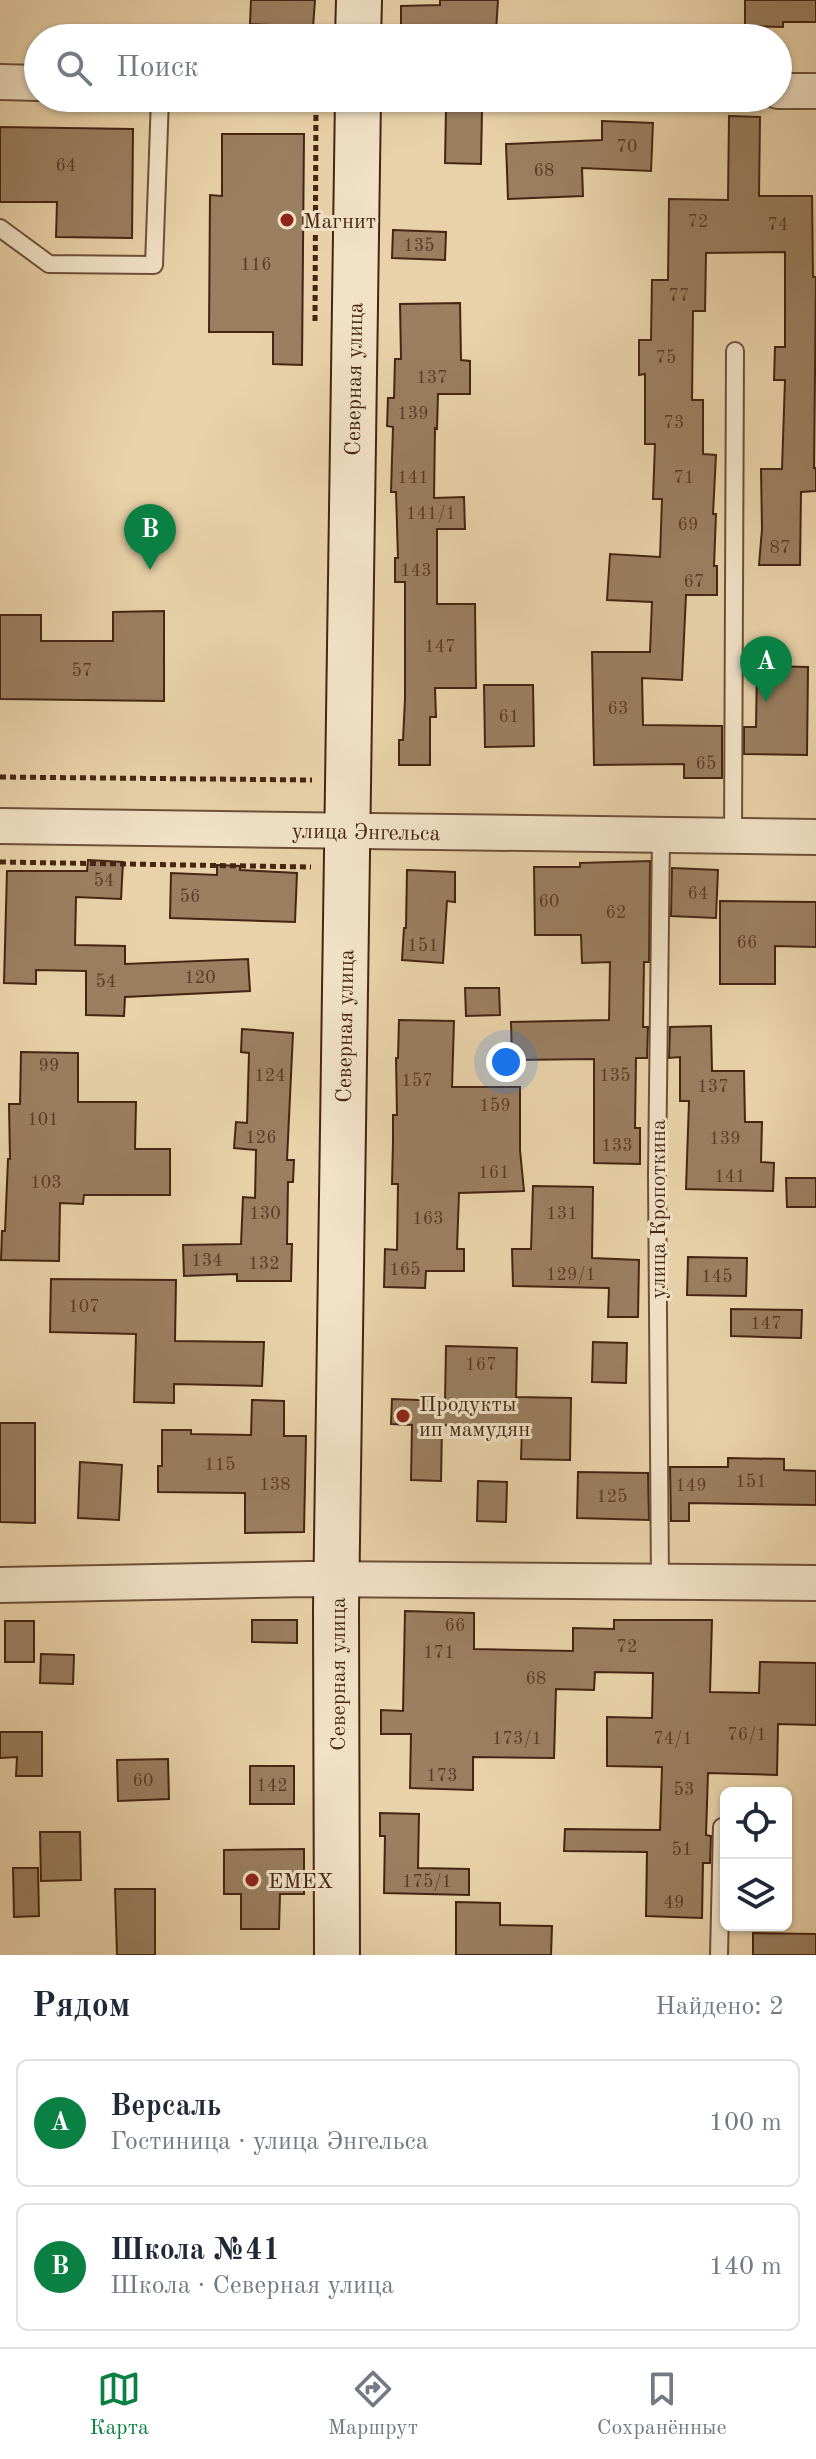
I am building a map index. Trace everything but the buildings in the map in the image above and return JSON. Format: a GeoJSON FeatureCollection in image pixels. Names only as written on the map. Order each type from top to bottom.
{"type":"FeatureCollection","features":[{"type":"Feature","properties":{"kind":"main road"},"geometry":{"type":"LineString","coordinates":[[358,24],[359,0]]}},
{"type":"Feature","properties":{"kind":"main road","name":"Северная улица"},"geometry":{"type":"LineString","coordinates":[[337,1955],[336,1609],[358,112]]}},
{"type":"Feature","properties":{"kind":"street"},"geometry":{"type":"LineString","coordinates":[[0,82],[24,83]]}},
{"type":"Feature","properties":{"kind":"street"},"geometry":{"type":"LineString","coordinates":[[792,91],[816,91]]}},
{"type":"Feature","properties":{"kind":"street","name":"улица Энгельса"},"geometry":{"type":"LineString","coordinates":[[0,826],[816,837]]}},
{"type":"Feature","properties":{"kind":"street"},"geometry":{"type":"LineString","coordinates":[[0,1585],[309,1579],[816,1583]]}},
{"type":"Feature","properties":{"kind":"lane"},"geometry":{"type":"LineString","coordinates":[[0,228],[49,264],[154,265],[159,112]]}},
{"type":"Feature","properties":{"kind":"lane"},"geometry":{"type":"LineString","coordinates":[[733,836],[735,351]]}},
{"type":"Feature","properties":{"kind":"lane","name":"улица Кропоткина"},"geometry":{"type":"LineString","coordinates":[[660,1583],[657,1175],[661,835]]}},
{"type":"Feature","properties":{"kind":"lane"},"geometry":{"type":"LineString","coordinates":[[719,1955],[721,1859]]}},
{"type":"Feature","properties":{"kind":"path"},"geometry":{"type":"LineString","coordinates":[[0,777],[313,780]]}},
{"type":"Feature","properties":{"kind":"path"},"geometry":{"type":"LineString","coordinates":[[0,862],[311,867]]}},
{"type":"Feature","properties":{"kind":"place","name":"Магнит"},"geometry":{"type":"Point","coordinates":[287,220]}},
{"type":"Feature","properties":{"kind":"place","name":"Школа №41"},"geometry":{"type":"Point","coordinates":[150,570]}},
{"type":"Feature","properties":{"kind":"place","name":"Версаль"},"geometry":{"type":"Point","coordinates":[766,702]}},
{"type":"Feature","properties":{"kind":"place","name":"Продукты ип мамудян"},"geometry":{"type":"Point","coordinates":[403,1416]}},
{"type":"Feature","properties":{"kind":"place","name":"EMEX"},"geometry":{"type":"Point","coordinates":[252,1880]}}]}
